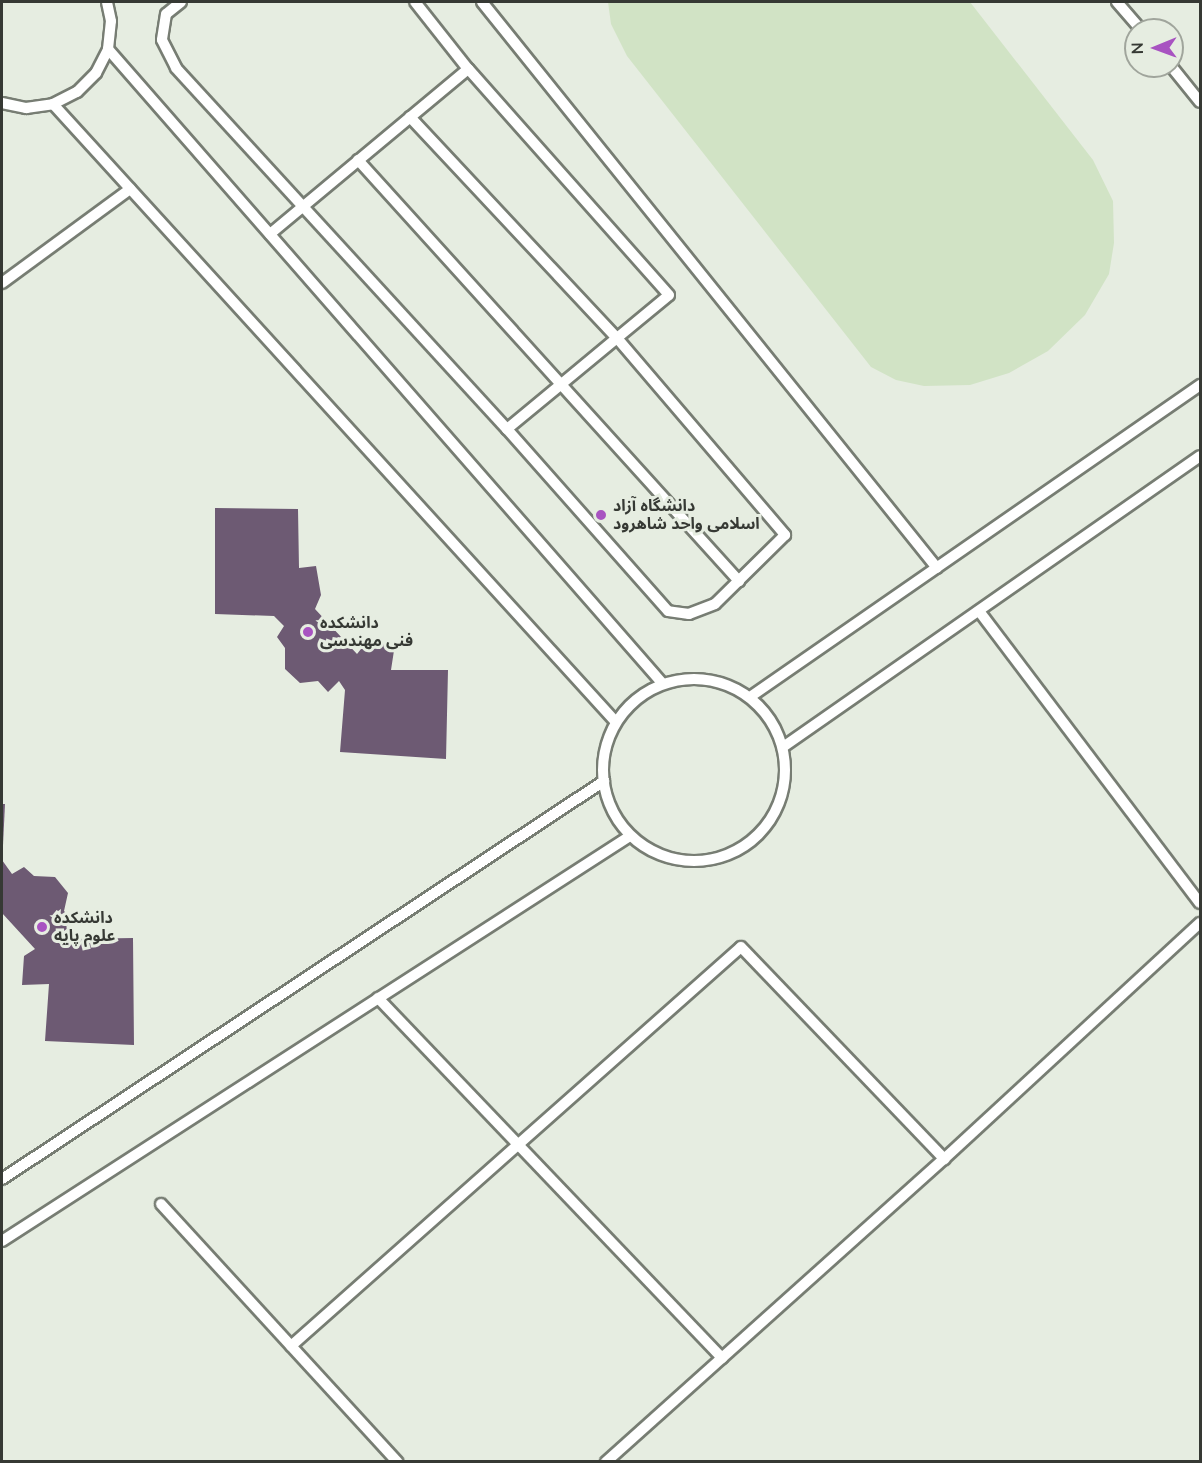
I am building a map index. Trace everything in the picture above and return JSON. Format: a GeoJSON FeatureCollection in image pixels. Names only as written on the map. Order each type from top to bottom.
{"type":"FeatureCollection","features":[{"type":"Feature","properties":{"kind":"lane"},"geometry":{"type":"LineString","coordinates":[[2,103],[26,108],[53,104],[77,93],[96,73],[108,49],[111,21],[107,2]]}},
{"type":"Feature","properties":{"kind":"lane"},"geometry":{"type":"LineString","coordinates":[[182,2],[166,14],[162,40],[176,68],[507,429],[668,611],[689,614],[715,604],[785,536],[617,338],[410,117]]}},
{"type":"Feature","properties":{"kind":"lane"},"geometry":{"type":"LineString","coordinates":[[415,2],[468,69],[669,295],[507,429]]}},
{"type":"Feature","properties":{"kind":"lane"},"geometry":{"type":"LineString","coordinates":[[482,2],[937,568]]}},
{"type":"Feature","properties":{"kind":"lane"},"geometry":{"type":"LineString","coordinates":[[1117,2],[1131,18]]}},
{"type":"Feature","properties":{"kind":"lane"},"geometry":{"type":"LineString","coordinates":[[108,49],[663,684]]}},
{"type":"Feature","properties":{"kind":"lane"},"geometry":{"type":"LineString","coordinates":[[270,234],[468,69]]}},
{"type":"Feature","properties":{"kind":"lane"},"geometry":{"type":"LineString","coordinates":[[1181,78],[1200,102]]}},
{"type":"Feature","properties":{"kind":"lane"},"geometry":{"type":"LineString","coordinates":[[53,104],[616,722]]}},
{"type":"Feature","properties":{"kind":"lane"},"geometry":{"type":"LineString","coordinates":[[358,160],[559,386],[739,581]]}},
{"type":"Feature","properties":{"kind":"lane"},"geometry":{"type":"LineString","coordinates":[[2,283],[130,189]]}},
{"type":"Feature","properties":{"kind":"lane"},"geometry":{"type":"LineString","coordinates":[[750,697],[1200,385]]}},
{"type":"Feature","properties":{"kind":"lane"},"geometry":{"type":"LineString","coordinates":[[783,747],[1200,456]]}},
{"type":"Feature","properties":{"kind":"lane"},"geometry":{"type":"LineString","coordinates":[[979,611],[1200,903]]}},
{"type":"Feature","properties":{"kind":"lane"},"geometry":{"type":"LineString","coordinates":[[693,678],[713,681],[750,697],[771,720],[783,747],[785,777],[779,806],[763,831],[740,849],[713,860],[683,861],[655,853],[630,836],[612,811],[604,782],[605,751],[616,722],[637,699],[663,684],[693,678]]}},
{"type":"Feature","properties":{"kind":"lane"},"geometry":{"type":"LineString","coordinates":[[2,1179],[604,782]]}},
{"type":"Feature","properties":{"kind":"lane"},"geometry":{"type":"LineString","coordinates":[[2,1241],[630,836]]}},
{"type":"Feature","properties":{"kind":"lane"},"geometry":{"type":"LineString","coordinates":[[606,1461],[944,1159],[1200,923]]}},
{"type":"Feature","properties":{"kind":"lane"},"geometry":{"type":"LineString","coordinates":[[291,1346],[741,947],[944,1159]]}},
{"type":"Feature","properties":{"kind":"lane"},"geometry":{"type":"LineString","coordinates":[[378,998],[722,1358]]}},
{"type":"Feature","properties":{"kind":"lane"},"geometry":{"type":"LineString","coordinates":[[161,1204],[397,1461]]}},
{"type":"Feature","properties":{"kind":"green space"},"geometry":{"type":"Polygon","coordinates":[[[608,2],[970,2],[1093,160],[1113,201],[1114,243],[1109,274],[1085,315],[1048,351],[1009,373],[970,385],[924,386],[896,380],[871,367],[627,56],[611,24],[608,2]]]}},
{"type":"Feature","properties":{"kind":"building","name":"دانشکده فنی مهندسی"},"geometry":{"type":"Polygon","coordinates":[[[215,508],[298,509],[299,568],[316,566],[321,595],[315,609],[357,654],[365,644],[395,644],[391,670],[448,670],[446,759],[340,752],[345,690],[339,681],[328,692],[318,681],[300,683],[285,669],[285,648],[277,637],[284,626],[274,616],[215,614],[215,508]]]}},
{"type":"Feature","properties":{"kind":"building"},"geometry":{"type":"Polygon","coordinates":[[[2,804],[5,804],[3,845],[2,845],[2,804]]]}},
{"type":"Feature","properties":{"kind":"building","name":"دانشکده علوم پایه"},"geometry":{"type":"Polygon","coordinates":[[[2,860],[12,874],[24,867],[34,876],[55,877],[68,893],[64,911],[75,922],[63,932],[72,939],[133,938],[134,1045],[45,1041],[49,984],[22,985],[24,956],[35,949],[2,913],[2,860]]]}},
{"type":"Feature","properties":{"kind":"place","name":"دانشگاه آزاد اسلامی واحد شاهرود"},"geometry":{"type":"Point","coordinates":[601,515]}},
{"type":"Feature","properties":{"kind":"place","name":"دانشکده فنی مهندسی"},"geometry":{"type":"Point","coordinates":[308,632]}},
{"type":"Feature","properties":{"kind":"place","name":"دانشکده علوم پایه"},"geometry":{"type":"Point","coordinates":[42,927]}}]}
